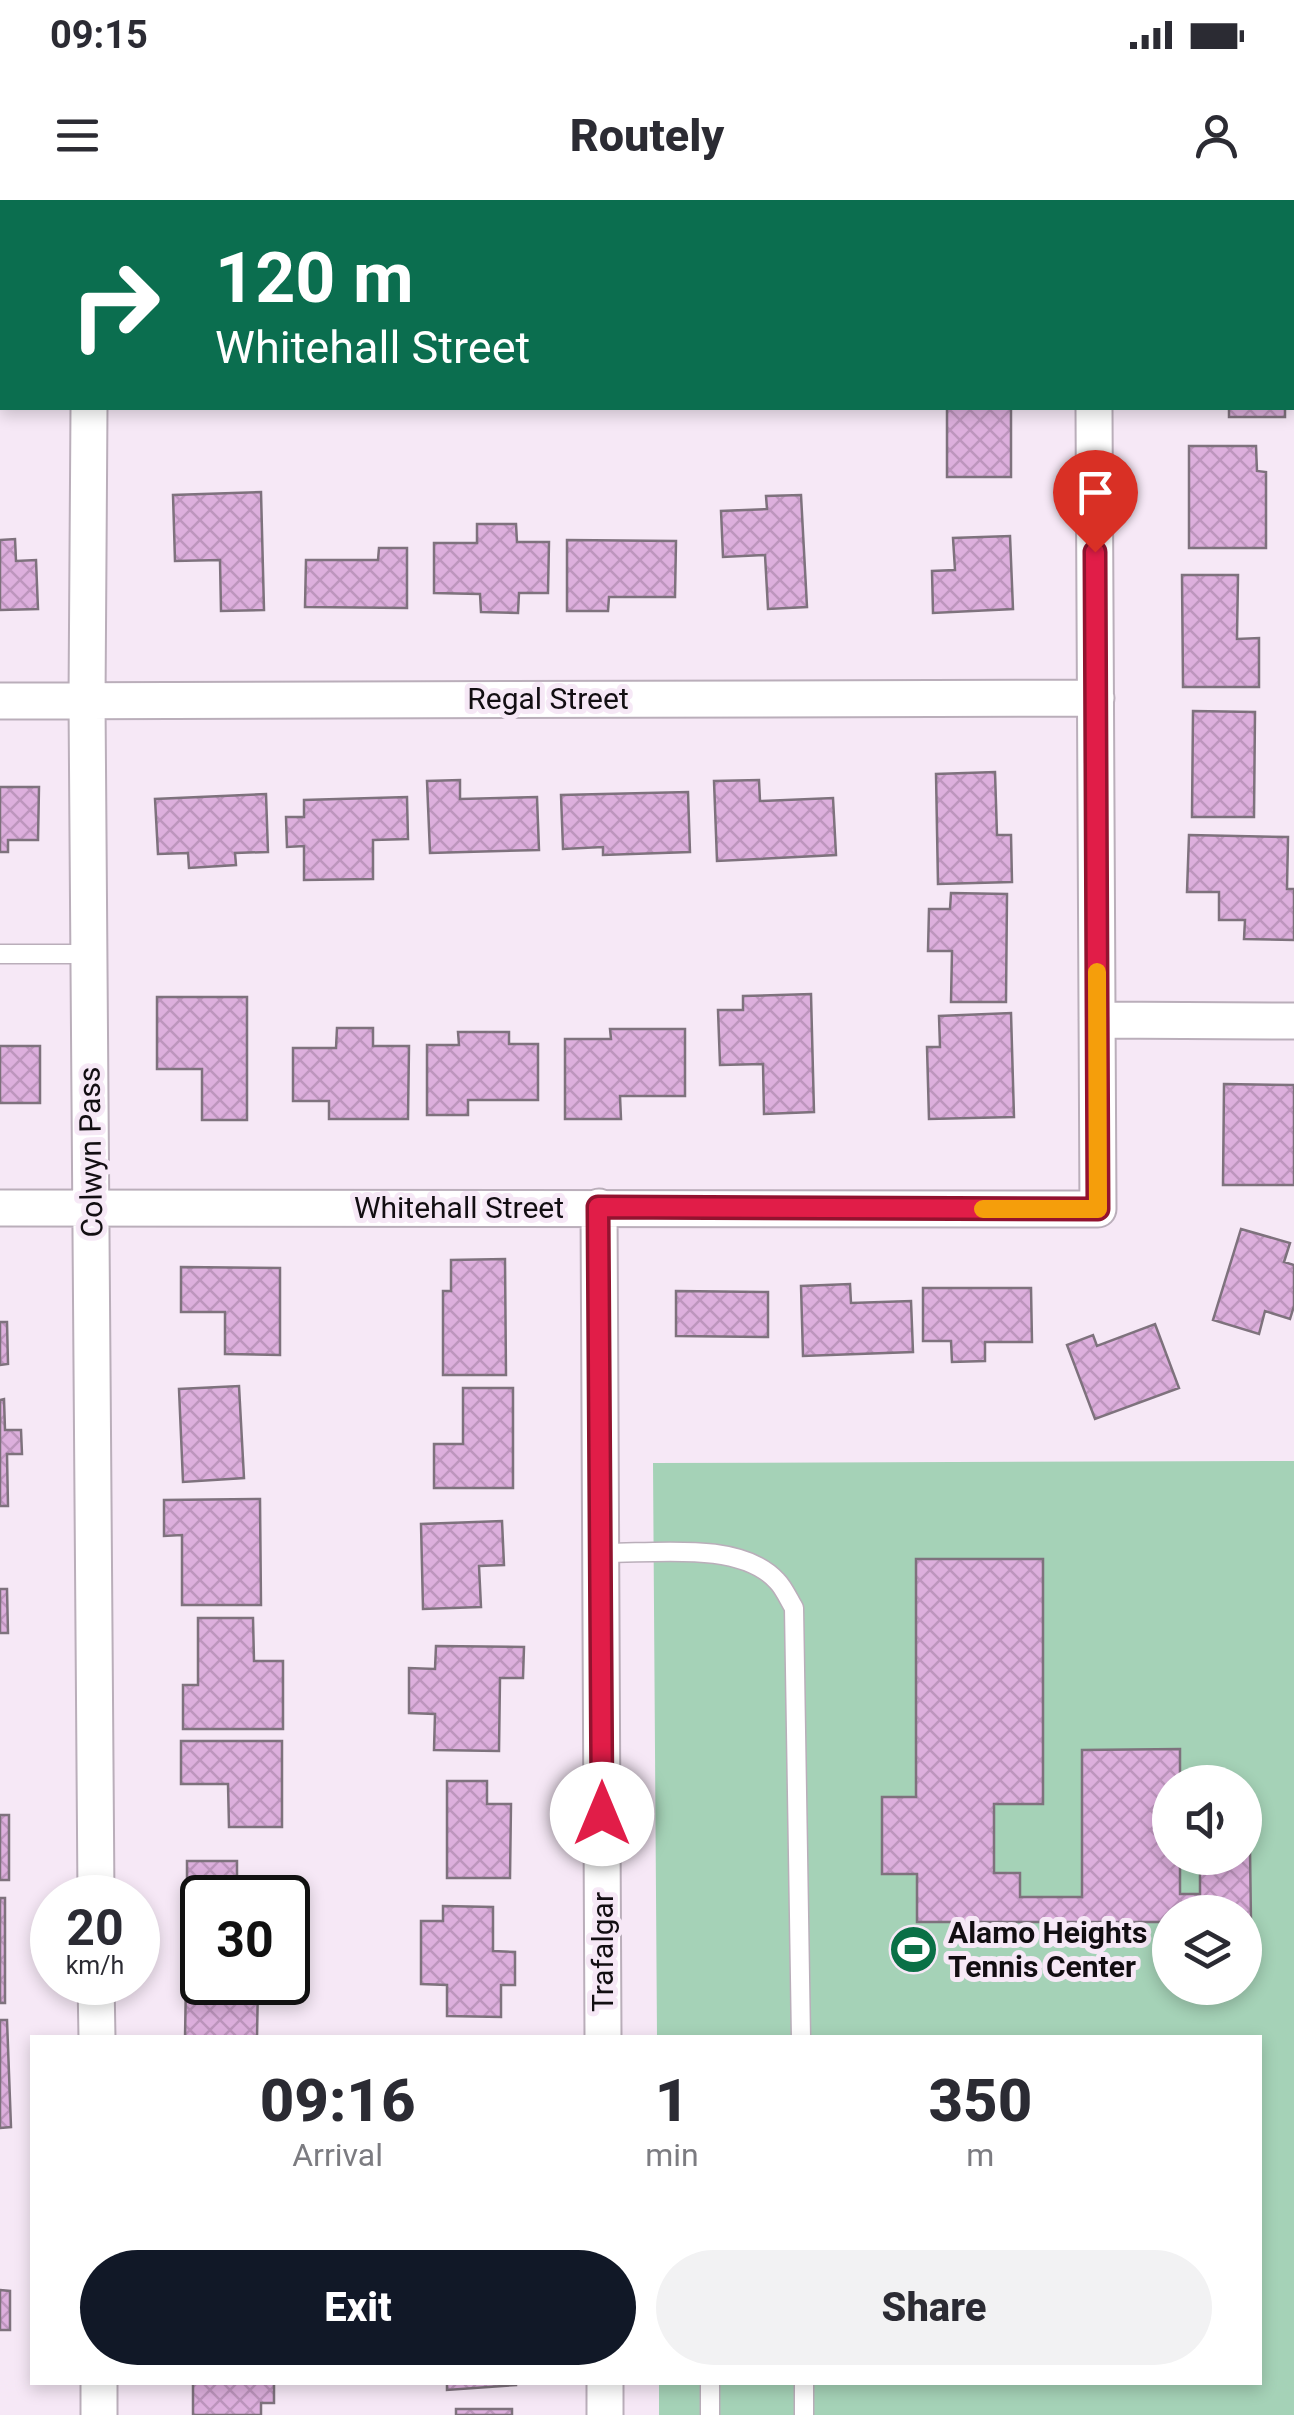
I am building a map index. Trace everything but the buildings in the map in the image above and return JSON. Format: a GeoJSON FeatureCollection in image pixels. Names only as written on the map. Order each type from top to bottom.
{"type":"FeatureCollection","features":[{"type":"Feature","properties":{"kind":"street","name":"Colwyn Pass"},"geometry":{"type":"LineString","coordinates":[[89,410],[87,701],[96,1875]]}},
{"type":"Feature","properties":{"kind":"street"},"geometry":{"type":"LineString","coordinates":[[1094,410],[1097,1020],[1294,1020]]}},
{"type":"Feature","properties":{"kind":"street","name":"Regal Street"},"geometry":{"type":"LineString","coordinates":[[0,701],[1096,698]]}},
{"type":"Feature","properties":{"kind":"street","name":"Whitehall Street"},"geometry":{"type":"LineString","coordinates":[[0,1208],[1098,1209],[1097,1020]]}},
{"type":"Feature","properties":{"kind":"street","name":"Trafalgar"},"geometry":{"type":"LineString","coordinates":[[598,1207],[603,2035]]}},
{"type":"Feature","properties":{"kind":"street"},"geometry":{"type":"LineString","coordinates":[[96,2005],[97,2035]]}},
{"type":"Feature","properties":{"kind":"street"},"geometry":{"type":"LineString","coordinates":[[99,2385],[99,2415]]}},
{"type":"Feature","properties":{"kind":"street"},"geometry":{"type":"LineString","coordinates":[[605,2385],[605,2415]]}},
{"type":"Feature","properties":{"kind":"lane"},"geometry":{"type":"LineString","coordinates":[[0,954],[89,954]]}},
{"type":"Feature","properties":{"kind":"lane"},"geometry":{"type":"LineString","coordinates":[[600,1554],[732,1554],[778,1581],[794,1608],[801,2035]]}},
{"type":"Feature","properties":{"kind":"lane"},"geometry":{"type":"LineString","coordinates":[[710,2385],[710,2415]]}},
{"type":"Feature","properties":{"kind":"lane"},"geometry":{"type":"LineString","coordinates":[[804,2385],[804,2415]]}},
{"type":"Feature","properties":{"kind":"green space","name":"Alamo Heights Tennis Center"},"geometry":{"type":"Polygon","coordinates":[[[1294,1461],[1294,2415],[659,2415],[659,2385],[1262,2385],[1262,2035],[657,2035],[653,1463],[1294,1461]]]}},
{"type":"Feature","properties":{"kind":"slow traffic"},"geometry":{"type":"LineString","coordinates":[[983,1209],[1098,1209],[1097,972]]}},
{"type":"Feature","properties":{"kind":"place","name":"Alamo Heights Tennis Center"},"geometry":{"type":"Point","coordinates":[913,1950]}},
{"type":"Feature","properties":{"kind":"route"},"geometry":{"type":"LineString","coordinates":[[602,1814],[598,1207],[1098,1209],[1095,552]]}}]}
